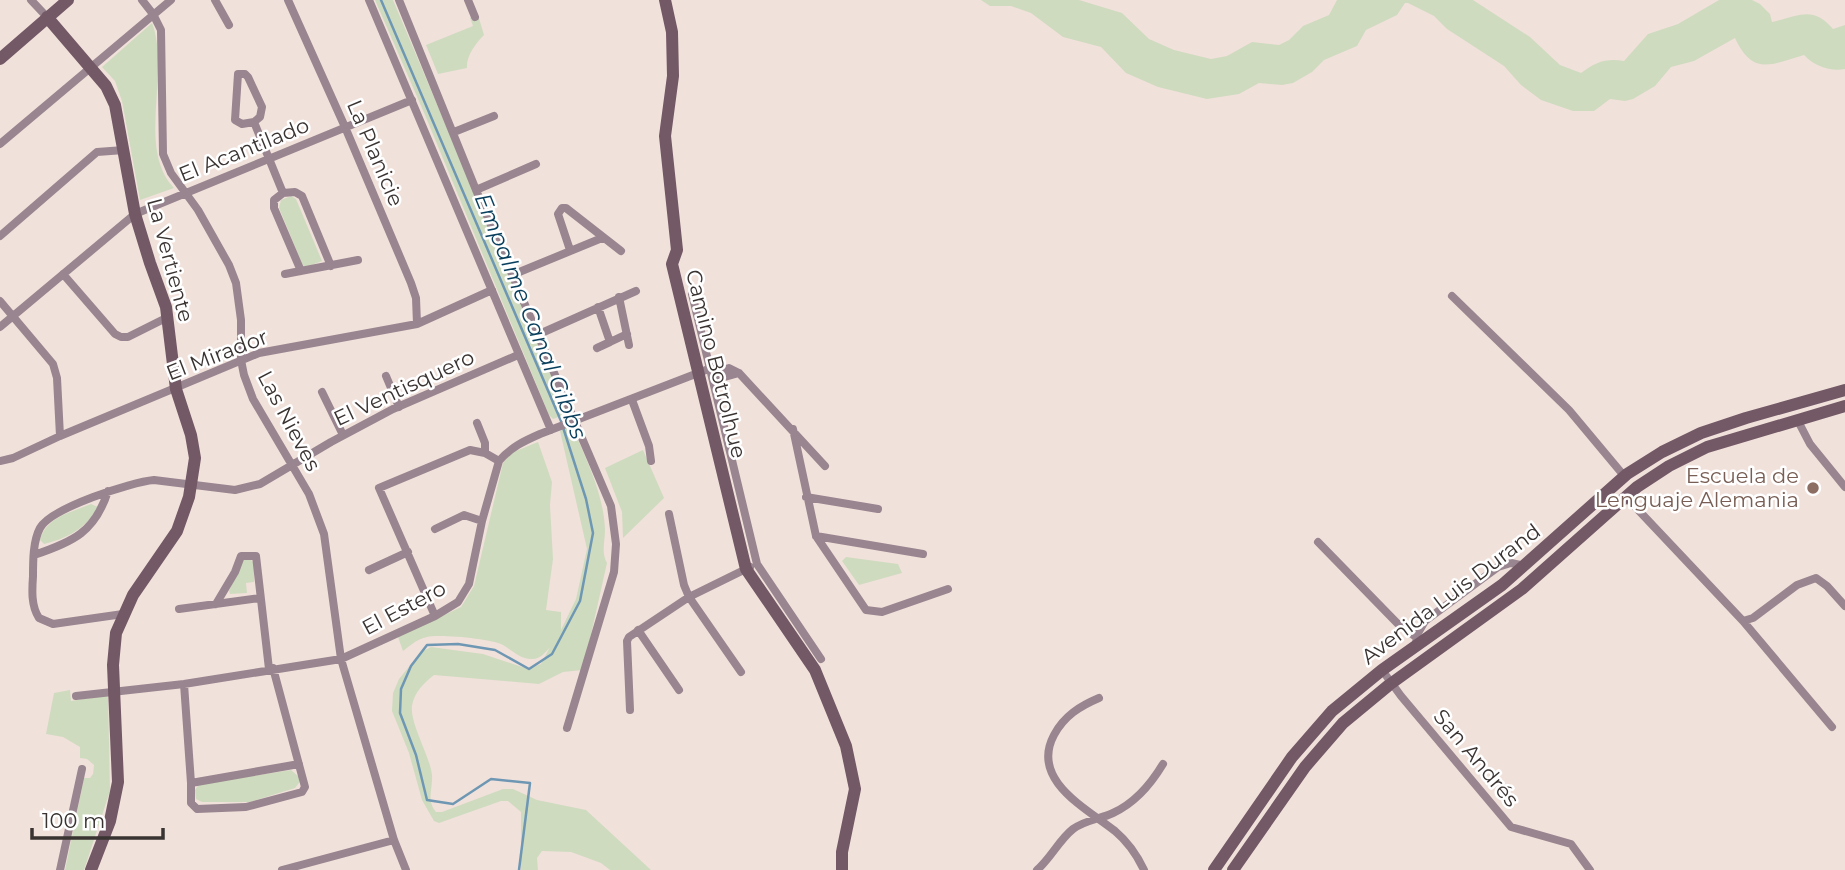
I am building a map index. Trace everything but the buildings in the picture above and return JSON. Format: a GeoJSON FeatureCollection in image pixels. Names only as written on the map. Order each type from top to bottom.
{"type":"FeatureCollection","features":[{"type":"Feature","properties":{"kind":"street","name":"La Vertiente"},"geometry":{"type":"LineString","coordinates":[[32,0],[92,67],[106,86],[115,105],[135,214],[168,317],[176,389],[194,448],[192,486],[177,531],[133,595],[123,614],[114,643],[118,770],[116,793],[110,821],[91,870]]}},
{"type":"Feature","properties":{"kind":"street"},"geometry":{"type":"LineString","coordinates":[[0,58],[68,0]]}},
{"type":"Feature","properties":{"kind":"street","name":"Las Nieves"},"geometry":{"type":"LineString","coordinates":[[142,0],[153,14],[160,30],[163,154],[171,173],[229,265],[236,284],[241,320],[241,360],[253,399],[309,494],[324,534],[341,659],[394,839],[406,870]]}},
{"type":"Feature","properties":{"kind":"street"},"geometry":{"type":"LineString","coordinates":[[0,144],[171,0]]}},
{"type":"Feature","properties":{"kind":"street"},"geometry":{"type":"LineString","coordinates":[[215,0],[229,25]]}},
{"type":"Feature","properties":{"kind":"street","name":"La Planicie"},"geometry":{"type":"LineString","coordinates":[[288,0],[411,283],[418,311],[418,324]]}},
{"type":"Feature","properties":{"kind":"street"},"geometry":{"type":"LineString","coordinates":[[369,0],[518,355],[554,429]]}},
{"type":"Feature","properties":{"kind":"street"},"geometry":{"type":"LineString","coordinates":[[399,0],[573,422],[607,495],[614,518],[616,544],[611,586],[568,729]]}},
{"type":"Feature","properties":{"kind":"street"},"geometry":{"type":"LineString","coordinates":[[468,0],[475,17]]}},
{"type":"Feature","properties":{"kind":"street","name":"Camino Botrolhue"},"geometry":{"type":"LineString","coordinates":[[665,0],[672,32],[673,76],[665,136],[677,250],[672,264],[698,373],[752,567],[815,670],[846,746],[855,789],[842,852],[842,870]]}},
{"type":"Feature","properties":{"kind":"street"},"geometry":{"type":"LineString","coordinates":[[239,74],[248,77],[262,107],[260,117],[254,122],[242,124],[235,120],[239,74]]}},
{"type":"Feature","properties":{"kind":"street","name":"El Acantilado"},"geometry":{"type":"LineString","coordinates":[[0,327],[135,214],[412,100]]}},
{"type":"Feature","properties":{"kind":"street"},"geometry":{"type":"LineString","coordinates":[[454,132],[494,116]]}},
{"type":"Feature","properties":{"kind":"street"},"geometry":{"type":"LineString","coordinates":[[254,122],[283,193]]}},
{"type":"Feature","properties":{"kind":"street"},"geometry":{"type":"LineString","coordinates":[[0,236],[97,152],[124,149]]}},
{"type":"Feature","properties":{"kind":"street"},"geometry":{"type":"LineString","coordinates":[[476,190],[536,164]]}},
{"type":"Feature","properties":{"kind":"street"},"geometry":{"type":"LineString","coordinates":[[301,271],[274,208],[274,201],[283,193],[295,192],[302,196],[331,266]]}},
{"type":"Feature","properties":{"kind":"street"},"geometry":{"type":"LineString","coordinates":[[570,250],[558,214],[562,208],[566,208],[621,251]]}},
{"type":"Feature","properties":{"kind":"street"},"geometry":{"type":"LineString","coordinates":[[512,275],[602,238]]}},
{"type":"Feature","properties":{"kind":"street"},"geometry":{"type":"LineString","coordinates":[[285,274],[358,260]]}},
{"type":"Feature","properties":{"kind":"street"},"geometry":{"type":"LineString","coordinates":[[63,274],[115,334],[121,337],[128,337],[168,317]]}},
{"type":"Feature","properties":{"kind":"street","name":"El Mirador"},"geometry":{"type":"LineString","coordinates":[[0,461],[13,458],[259,353],[418,324],[492,290]]}},
{"type":"Feature","properties":{"kind":"street"},"geometry":{"type":"LineString","coordinates":[[537,335],[636,291]]}},
{"type":"Feature","properties":{"kind":"street","name":"Camino Botrolhue"},"geometry":{"type":"LineString","coordinates":[[692,294],[712,374],[752,567],[821,659]]}},
{"type":"Feature","properties":{"kind":"street"},"geometry":{"type":"LineString","coordinates":[[1452,296],[1569,410],[1625,477]]}},
{"type":"Feature","properties":{"kind":"street"},"geometry":{"type":"LineString","coordinates":[[620,297],[629,345]]}},
{"type":"Feature","properties":{"kind":"street"},"geometry":{"type":"LineString","coordinates":[[0,301],[49,357],[55,368],[60,436]]}},
{"type":"Feature","properties":{"kind":"street"},"geometry":{"type":"LineString","coordinates":[[598,307],[610,342]]}},
{"type":"Feature","properties":{"kind":"street"},"geometry":{"type":"LineString","coordinates":[[597,348],[627,334]]}},
{"type":"Feature","properties":{"kind":"street","name":"El Ventisquero"},"geometry":{"type":"LineString","coordinates":[[123,614],[52,624],[43,621],[37,614],[34,606],[34,555],[38,533],[48,519],[108,491],[154,480],[235,490],[260,484],[343,435],[399,407],[518,355]]}},
{"type":"Feature","properties":{"kind":"street"},"geometry":{"type":"LineString","coordinates":[[712,374],[729,368],[739,373],[825,466]]}},
{"type":"Feature","properties":{"kind":"street"},"geometry":{"type":"LineString","coordinates":[[435,616],[379,488],[470,450],[485,453],[499,461],[517,445],[698,373],[739,373]]}},
{"type":"Feature","properties":{"kind":"street"},"geometry":{"type":"LineString","coordinates":[[386,376],[399,407]]}},
{"type":"Feature","properties":{"kind":"street","name":"Avenida Luis Durand"},"geometry":{"type":"LineString","coordinates":[[1214,870],[1311,733],[1338,706],[1416,642],[1525,566],[1625,477],[1661,452],[1701,433],[1845,390]]}},
{"type":"Feature","properties":{"kind":"street"},"geometry":{"type":"LineString","coordinates":[[322,392],[343,435]]}},
{"type":"Feature","properties":{"kind":"street"},"geometry":{"type":"LineString","coordinates":[[632,400],[646,437],[651,461]]}},
{"type":"Feature","properties":{"kind":"street","name":"Avenida Luis Durand"},"geometry":{"type":"LineString","coordinates":[[1233,870],[1323,743],[1353,713],[1522,589],[1625,496],[1669,466],[1707,447],[1845,406]]}},
{"type":"Feature","properties":{"kind":"street"},"geometry":{"type":"LineString","coordinates":[[1798,421],[1810,444],[1845,487]]}},
{"type":"Feature","properties":{"kind":"street"},"geometry":{"type":"LineString","coordinates":[[477,424],[485,443],[485,453]]}},
{"type":"Feature","properties":{"kind":"street"},"geometry":{"type":"LineString","coordinates":[[793,429],[816,536],[866,610],[882,612],[948,589]]}},
{"type":"Feature","properties":{"kind":"street","name":"El Estero"},"geometry":{"type":"LineString","coordinates":[[76,696],[184,684],[341,659],[435,616],[458,602],[469,584],[482,521],[499,461]]}},
{"type":"Feature","properties":{"kind":"street"},"geometry":{"type":"LineString","coordinates":[[34,555],[64,545],[86,530],[102,509],[108,491]]}},
{"type":"Feature","properties":{"kind":"street"},"geometry":{"type":"LineString","coordinates":[[1625,496],[1743,621],[1832,727]]}},
{"type":"Feature","properties":{"kind":"street"},"geometry":{"type":"LineString","coordinates":[[806,497],[878,509]]}},
{"type":"Feature","properties":{"kind":"street"},"geometry":{"type":"LineString","coordinates":[[669,514],[689,597],[741,672]]}},
{"type":"Feature","properties":{"kind":"street"},"geometry":{"type":"LineString","coordinates":[[435,529],[464,515],[482,521]]}},
{"type":"Feature","properties":{"kind":"street"},"geometry":{"type":"LineString","coordinates":[[816,536],[923,554]]}},
{"type":"Feature","properties":{"kind":"street"},"geometry":{"type":"LineString","coordinates":[[1318,542],[1416,642],[1424,655],[1435,653]]}},
{"type":"Feature","properties":{"kind":"street"},"geometry":{"type":"LineString","coordinates":[[369,570],[408,552]]}},
{"type":"Feature","properties":{"kind":"street"},"geometry":{"type":"LineString","coordinates":[[184,684],[193,807],[246,807],[304,790],[271,669],[256,556],[241,556],[216,604]]}},
{"type":"Feature","properties":{"kind":"street"},"geometry":{"type":"LineString","coordinates":[[1522,589],[1527,576],[1525,566]]}},
{"type":"Feature","properties":{"kind":"street"},"geometry":{"type":"LineString","coordinates":[[630,710],[629,637],[689,597],[752,567]]}},
{"type":"Feature","properties":{"kind":"street"},"geometry":{"type":"LineString","coordinates":[[1743,621],[1753,618],[1797,585],[1816,578],[1828,586],[1845,606]]}},
{"type":"Feature","properties":{"kind":"street"},"geometry":{"type":"LineString","coordinates":[[179,609],[260,598]]}},
{"type":"Feature","properties":{"kind":"street"},"geometry":{"type":"LineString","coordinates":[[638,630],[679,690]]}},
{"type":"Feature","properties":{"kind":"street","name":"San Andrés"},"geometry":{"type":"LineString","coordinates":[[1382,670],[1511,827],[1571,844],[1590,870]]}},
{"type":"Feature","properties":{"kind":"street"},"geometry":{"type":"LineString","coordinates":[[1099,698],[1083,705],[1055,732],[1048,756],[1049,768],[1070,797],[1123,839],[1144,870]]}},
{"type":"Feature","properties":{"kind":"street"},"geometry":{"type":"LineString","coordinates":[[191,783],[299,764]]}},
{"type":"Feature","properties":{"kind":"street"},"geometry":{"type":"LineString","coordinates":[[1037,870],[1073,828],[1115,812],[1134,800],[1163,764]]}},
{"type":"Feature","properties":{"kind":"street"},"geometry":{"type":"LineString","coordinates":[[60,870],[82,769]]}},
{"type":"Feature","properties":{"kind":"street"},"geometry":{"type":"LineString","coordinates":[[282,870],[394,839]]}},
{"type":"Feature","properties":{"kind":"green space"},"geometry":{"type":"Polygon","coordinates":[[[375,0],[393,0],[565,408],[564,415],[553,419],[549,415],[375,0]]]}},
{"type":"Feature","properties":{"kind":"green space"},"geometry":{"type":"Polygon","coordinates":[[[981,0],[1079,0],[1122,13],[1149,39],[1174,50],[1211,59],[1227,56],[1252,42],[1279,45],[1289,40],[1303,26],[1329,15],[1337,0],[1473,0],[1530,37],[1560,65],[1581,73],[1601,62],[1624,61],[1648,34],[1678,24],[1719,0],[1752,0],[1770,14],[1772,22],[1805,14],[1819,17],[1833,29],[1845,25],[1845,69],[1823,67],[1804,55],[1772,64],[1756,63],[1742,50],[1735,38],[1694,61],[1671,67],[1655,86],[1633,99],[1610,99],[1594,111],[1573,111],[1541,100],[1521,85],[1504,66],[1447,29],[1434,16],[1405,3],[1397,15],[1366,30],[1357,46],[1324,60],[1312,72],[1293,83],[1259,83],[1239,94],[1207,99],[1158,87],[1126,73],[1101,47],[1063,37],[1031,13],[1011,6],[990,6],[981,0]]]}},
{"type":"Feature","properties":{"kind":"green space"},"geometry":{"type":"Polygon","coordinates":[[[478,15],[484,35],[470,54],[467,68],[438,74],[426,45],[473,26],[470,18],[478,15]]]}},
{"type":"Feature","properties":{"kind":"green space"},"geometry":{"type":"Polygon","coordinates":[[[152,23],[158,64],[155,131],[157,152],[163,171],[174,188],[140,200],[122,101],[115,81],[102,67],[152,23]]]}},
{"type":"Feature","properties":{"kind":"green space"},"geometry":{"type":"Polygon","coordinates":[[[291,196],[296,199],[322,261],[304,268],[279,208],[281,200],[291,196]]]}},
{"type":"Feature","properties":{"kind":"green space"},"geometry":{"type":"Polygon","coordinates":[[[569,425],[574,430],[598,491],[604,517],[604,551],[607,563],[583,670],[563,672],[539,684],[434,675],[417,692],[412,713],[432,775],[431,799],[436,812],[503,789],[513,789],[537,800],[586,810],[651,870],[610,870],[601,863],[571,852],[542,851],[537,858],[538,870],[521,870],[521,812],[508,801],[501,801],[439,823],[434,821],[422,800],[409,753],[392,711],[393,693],[399,679],[421,652],[431,647],[483,654],[528,669],[541,664],[550,647],[540,657],[529,659],[497,643],[434,636],[420,639],[403,651],[398,637],[461,607],[474,586],[503,463],[511,453],[538,442],[552,482],[550,505],[553,559],[546,610],[561,612],[561,630],[576,599],[587,549],[560,431],[569,425]]]}},
{"type":"Feature","properties":{"kind":"green space"},"geometry":{"type":"Polygon","coordinates":[[[643,450],[664,498],[623,538],[622,512],[605,468],[643,450]]]}},
{"type":"Feature","properties":{"kind":"green space"},"geometry":{"type":"Polygon","coordinates":[[[91,504],[98,507],[88,521],[75,532],[44,544],[40,540],[43,532],[54,521],[91,504]]]}},
{"type":"Feature","properties":{"kind":"green space"},"geometry":{"type":"Polygon","coordinates":[[[846,557],[898,564],[902,573],[859,585],[842,561],[846,557]]]}},
{"type":"Feature","properties":{"kind":"green space"},"geometry":{"type":"Polygon","coordinates":[[[243,559],[254,563],[254,582],[246,583],[247,593],[230,594],[229,591],[243,559]]]}},
{"type":"Feature","properties":{"kind":"green space"},"geometry":{"type":"Polygon","coordinates":[[[70,690],[71,701],[108,695],[110,791],[84,870],[65,870],[84,778],[90,778],[94,765],[87,759],[80,758],[80,747],[63,737],[46,734],[54,693],[70,690]]]}},
{"type":"Feature","properties":{"kind":"green space"},"geometry":{"type":"Polygon","coordinates":[[[291,770],[299,777],[295,788],[250,802],[202,802],[196,799],[195,790],[199,784],[291,770]]]}},
{"type":"Feature","properties":{"kind":"waterway","name":"Empalme Canal Gibbs"},"geometry":{"type":"LineString","coordinates":[[381,0],[561,421],[586,499],[593,533],[580,601],[552,654],[529,669],[495,650],[458,644],[427,645],[411,666],[401,689],[400,713],[416,755],[427,800],[453,804],[491,779],[530,783],[519,870]]}},
{"type":"Feature","properties":{"kind":"place","name":"Escuela de Lenguaje Alemania"},"geometry":{"type":"Point","coordinates":[1813,488]}}]}
